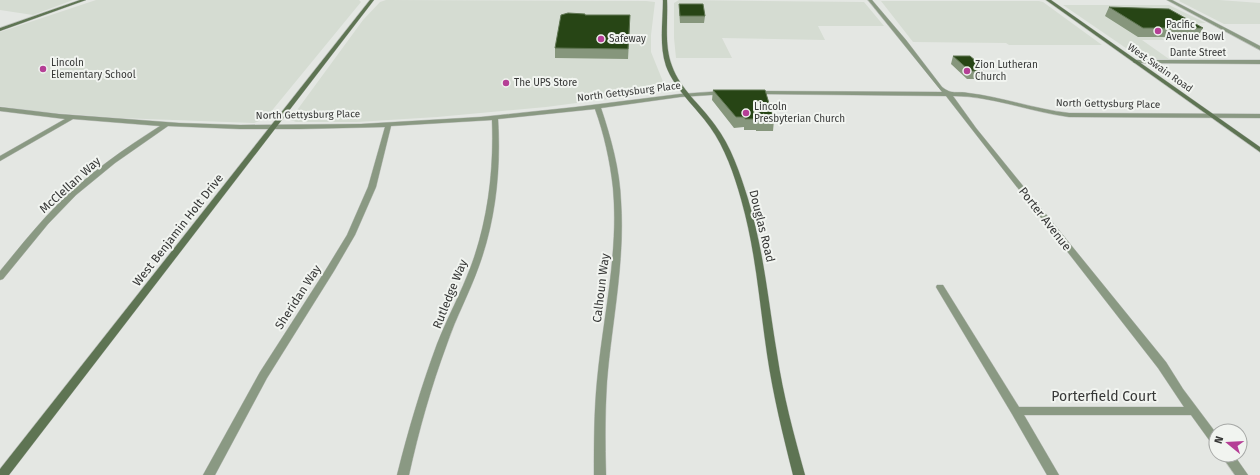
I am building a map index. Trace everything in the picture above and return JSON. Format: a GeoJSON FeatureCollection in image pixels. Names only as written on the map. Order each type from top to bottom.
{"type":"FeatureCollection","features":[{"type":"Feature","properties":{"kind":"street"},"geometry":{"type":"LineString","coordinates":[[0,30],[84,0]]}},
{"type":"Feature","properties":{"kind":"street","name":"West Benjamin Holt Drive"},"geometry":{"type":"LineString","coordinates":[[2,475],[372,0]]}},
{"type":"Feature","properties":{"kind":"street","name":"Douglas Road"},"geometry":{"type":"LineString","coordinates":[[665,0],[666,15],[664,45],[665,54],[673,75],[718,135],[740,185],[752,223],[760,265],[779,396],[799,475]]}},
{"type":"Feature","properties":{"kind":"street","name":"Porter Avenue"},"geometry":{"type":"LineString","coordinates":[[870,0],[940,88],[951,97],[974,129],[1162,365],[1208,431]]}},
{"type":"Feature","properties":{"kind":"street","name":"West Swain Road"},"geometry":{"type":"LineString","coordinates":[[1048,0],[1260,150]]}},
{"type":"Feature","properties":{"kind":"street"},"geometry":{"type":"LineString","coordinates":[[1169,0],[1260,48]]}},
{"type":"Feature","properties":{"kind":"street","name":"Dante Street"},"geometry":{"type":"LineString","coordinates":[[1136,62],[1260,62]]}},
{"type":"Feature","properties":{"kind":"street","name":"North Gettysburg Place"},"geometry":{"type":"LineString","coordinates":[[0,110],[71,118],[168,124],[274,126],[388,124],[495,117],[597,106],[687,94],[733,93]]}},
{"type":"Feature","properties":{"kind":"street","name":"North Gettysburg Place"},"geometry":{"type":"LineString","coordinates":[[750,93],[946,93],[981,96],[1044,112],[1069,115],[1260,116]]}},
{"type":"Feature","properties":{"kind":"street","name":"Calhoun Way"},"geometry":{"type":"LineString","coordinates":[[597,106],[612,158],[618,215],[617,256],[602,382],[600,475]]}},
{"type":"Feature","properties":{"kind":"street","name":"Rutledge Way"},"geometry":{"type":"LineString","coordinates":[[402,475],[426,390],[450,324],[475,266],[489,215],[496,176],[497,151],[495,117]]}},
{"type":"Feature","properties":{"kind":"street"},"geometry":{"type":"LineString","coordinates":[[0,159],[71,118]]}},
{"type":"Feature","properties":{"kind":"street","name":"McClellan Way"},"geometry":{"type":"LineString","coordinates":[[0,277],[38,230],[81,186],[121,155],[168,124]]}},
{"type":"Feature","properties":{"kind":"street","name":"Sheridan Way"},"geometry":{"type":"LineString","coordinates":[[210,475],[240,417],[281,345],[331,269],[353,230],[369,196],[388,124]]}},
{"type":"Feature","properties":{"kind":"street"},"geometry":{"type":"LineString","coordinates":[[940,287],[1016,411],[1053,475]]}},
{"type":"Feature","properties":{"kind":"street","name":"Porterfield Court"},"geometry":{"type":"LineString","coordinates":[[1016,411],[1193,411]]}},
{"type":"Feature","properties":{"kind":"street"},"geometry":{"type":"LineString","coordinates":[[1233,463],[1242,475]]}},
{"type":"Feature","properties":{"kind":"shaded area"},"geometry":{"type":"Polygon","coordinates":[[[0,0],[73,0],[33,15],[0,10],[0,0]]]}},
{"type":"Feature","properties":{"kind":"shaded area"},"geometry":{"type":"Polygon","coordinates":[[[96,0],[359,0],[361,2],[265,119],[254,123],[120,118],[32,111],[0,106],[0,32],[96,0]]]}},
{"type":"Feature","properties":{"kind":"shaded area"},"geometry":{"type":"Polygon","coordinates":[[[386,0],[655,2],[651,35],[651,52],[666,89],[653,93],[546,107],[437,117],[357,122],[296,122],[291,120],[363,20],[380,2],[386,0]]]}},
{"type":"Feature","properties":{"kind":"shaded area"},"geometry":{"type":"Polygon","coordinates":[[[679,0],[864,2],[884,26],[818,26],[825,40],[722,38],[732,58],[676,58],[674,38],[674,3],[679,0]]]}},
{"type":"Feature","properties":{"kind":"shaded area"},"geometry":{"type":"Polygon","coordinates":[[[1219,0],[1260,3],[1260,24],[1224,24],[1179,1],[1219,0]]]}},
{"type":"Feature","properties":{"kind":"shaded area"},"geometry":{"type":"Polygon","coordinates":[[[881,1],[1039,1],[1043,2],[1102,45],[1009,45],[1006,43],[913,42],[881,1]]]}},
{"type":"Feature","properties":{"kind":"shaded area"},"geometry":{"type":"Polygon","coordinates":[[[1063,5],[1169,5],[1206,23],[1183,24],[1207,38],[1162,38],[1164,40],[1142,40],[1169,59],[1146,59],[1139,57],[1063,5]]]}},
{"type":"Feature","properties":{"kind":"building"},"geometry":{"type":"Polygon","coordinates":[[[679,4],[703,4],[705,16],[680,16],[679,4]]]}},
{"type":"Feature","properties":{"kind":"building"},"geometry":{"type":"Polygon","coordinates":[[[1109,7],[1169,9],[1203,28],[1143,28],[1109,7]]]}},
{"type":"Feature","properties":{"kind":"building","name":"Safeway"},"geometry":{"type":"Polygon","coordinates":[[[568,13],[585,15],[630,15],[628,49],[555,48],[561,15],[568,13]]]}},
{"type":"Feature","properties":{"kind":"building"},"geometry":{"type":"Polygon","coordinates":[[[953,56],[970,56],[983,67],[980,67],[984,71],[970,71],[953,56]]]}},
{"type":"Feature","properties":{"kind":"building"},"geometry":{"type":"Polygon","coordinates":[[[713,90],[765,90],[774,120],[745,119],[745,117],[736,117],[713,90]]]}},
{"type":"Feature","properties":{"kind":"place","name":"Pacific Avenue Bowl"},"geometry":{"type":"Point","coordinates":[1158,31]}},
{"type":"Feature","properties":{"kind":"place","name":"Safeway"},"geometry":{"type":"Point","coordinates":[601,39]}},
{"type":"Feature","properties":{"kind":"place","name":"Lincoln Elementary School"},"geometry":{"type":"Point","coordinates":[43,69]}},
{"type":"Feature","properties":{"kind":"place","name":"Zion Lutheran Church"},"geometry":{"type":"Point","coordinates":[967,71]}},
{"type":"Feature","properties":{"kind":"place","name":"The UPS Store"},"geometry":{"type":"Point","coordinates":[506,83]}},
{"type":"Feature","properties":{"kind":"place","name":"Lincoln Presbyterian Church"},"geometry":{"type":"Point","coordinates":[746,113]}}]}
